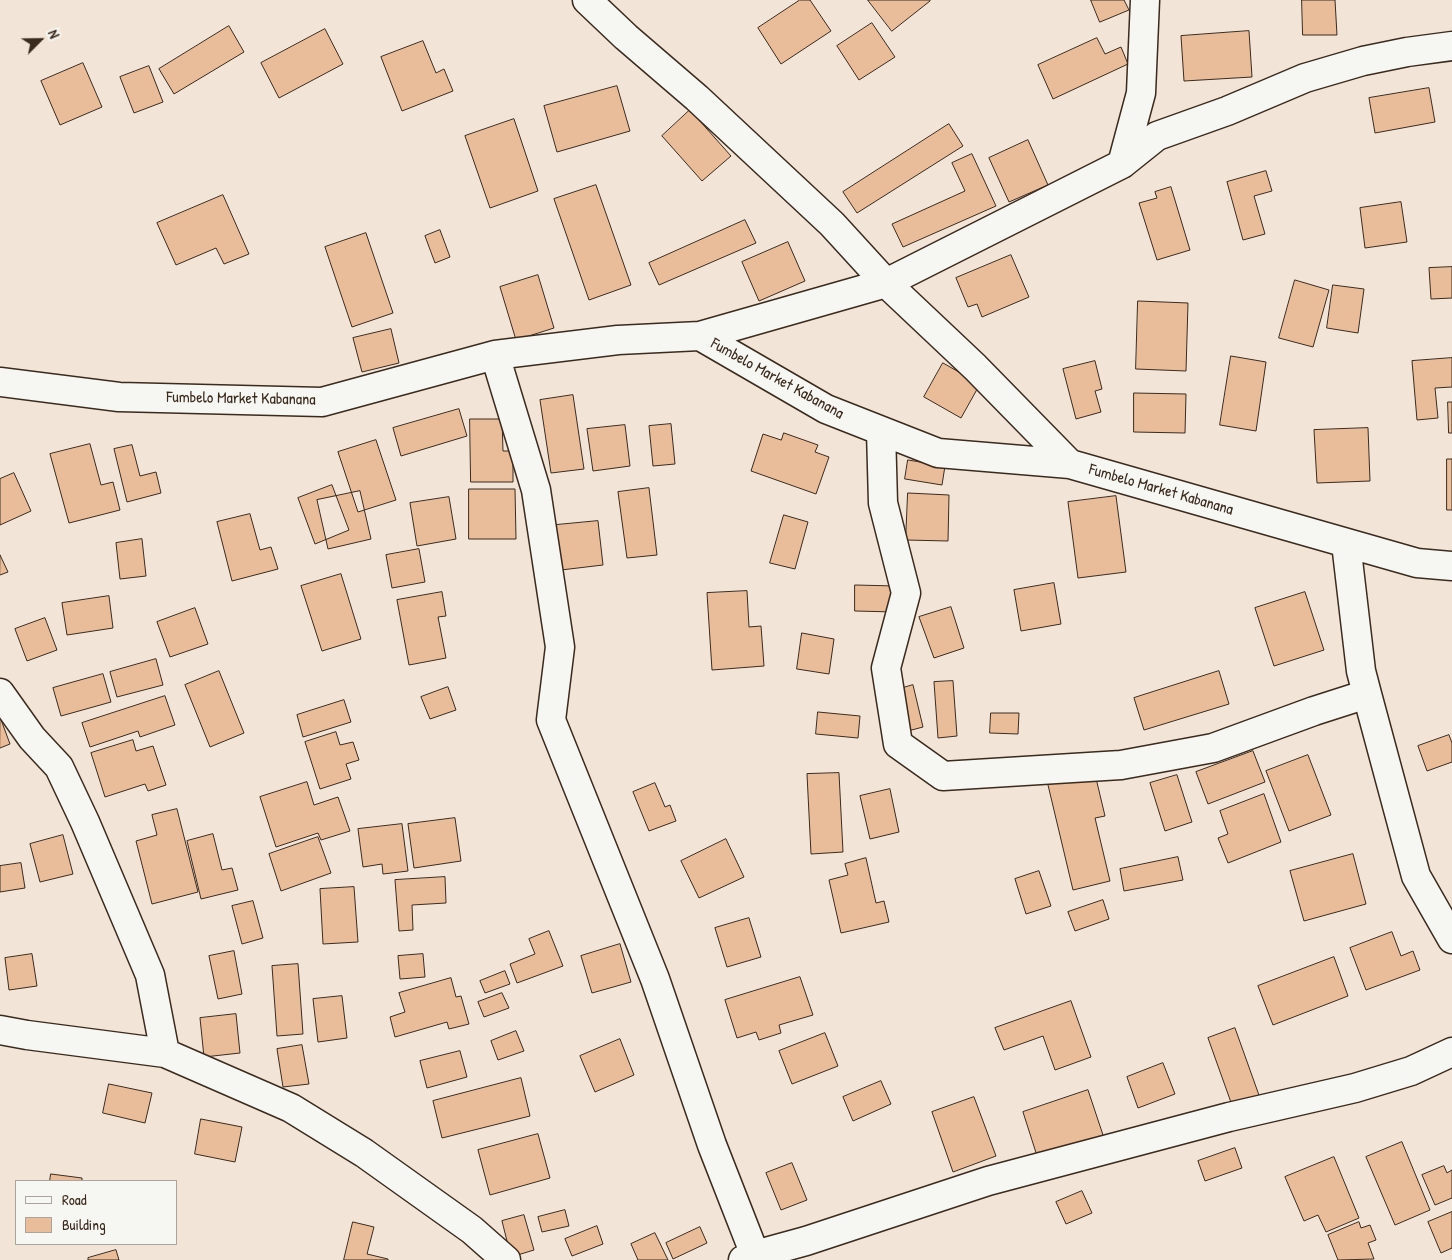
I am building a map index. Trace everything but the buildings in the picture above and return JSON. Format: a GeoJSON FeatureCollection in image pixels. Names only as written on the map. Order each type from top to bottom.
{"type":"FeatureCollection","features":[{"type":"Feature","properties":{"kind":"street"},"geometry":{"type":"LineString","coordinates":[[587,0],[626,37],[697,98],[832,224],[886,283],[975,367],[1070,464]]}},
{"type":"Feature","properties":{"kind":"street"},"geometry":{"type":"LineString","coordinates":[[1122,164],[1141,93],[1145,0]]}},
{"type":"Feature","properties":{"kind":"street"},"geometry":{"type":"LineString","coordinates":[[700,336],[886,283],[1122,164],[1157,136],[1227,111],[1305,78],[1363,61],[1407,52],[1452,46]]}},
{"type":"Feature","properties":{"kind":"street","name":"Fumbelo Market Kabanana"},"geometry":{"type":"LineString","coordinates":[[0,382],[120,397],[322,402],[496,355],[618,340],[700,336],[826,409],[938,453],[1070,464],[1417,563],[1452,566]]}},
{"type":"Feature","properties":{"kind":"street"},"geometry":{"type":"LineString","coordinates":[[496,355],[536,490],[560,647],[551,720],[655,979],[752,1258],[988,1181],[1229,1118],[1355,1088],[1411,1071],[1452,1052]]}},
{"type":"Feature","properties":{"kind":"street"},"geometry":{"type":"LineString","coordinates":[[881,431],[883,503],[906,593],[886,668],[898,744],[943,776],[1122,765],[1213,748],[1367,694]]}},
{"type":"Feature","properties":{"kind":"street"},"geometry":{"type":"LineString","coordinates":[[1346,543],[1360,671],[1416,876],[1452,939]]}},
{"type":"Feature","properties":{"kind":"street"},"geometry":{"type":"LineString","coordinates":[[0,693],[32,738],[59,767],[78,806],[150,975],[165,1053]]}},
{"type":"Feature","properties":{"kind":"street"},"geometry":{"type":"LineString","coordinates":[[0,1030],[27,1036],[165,1053],[299,1113],[364,1153],[472,1230],[506,1260]]}}]}
